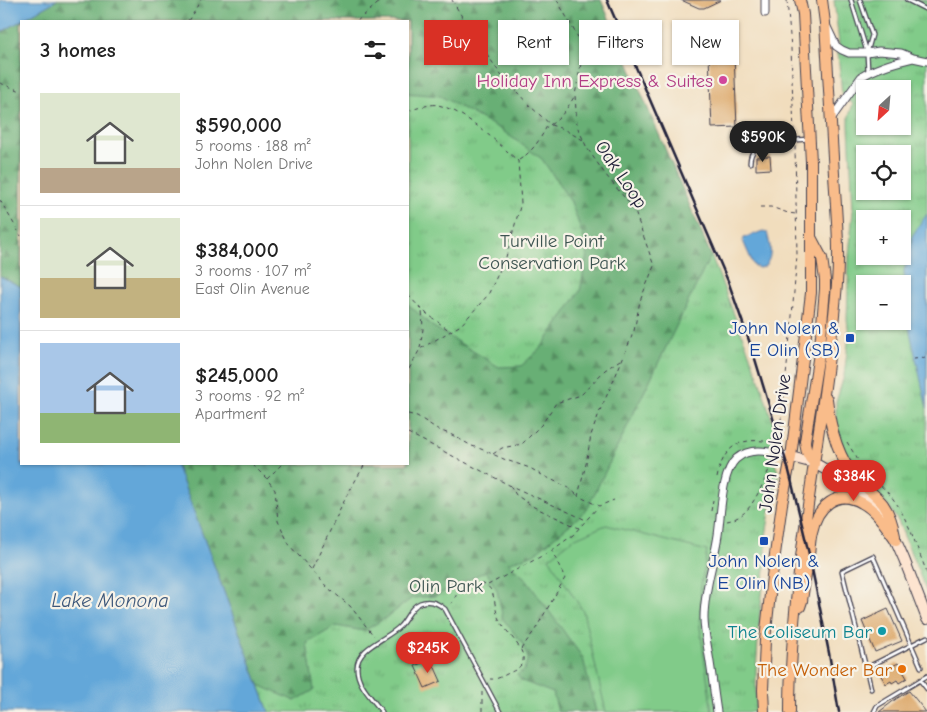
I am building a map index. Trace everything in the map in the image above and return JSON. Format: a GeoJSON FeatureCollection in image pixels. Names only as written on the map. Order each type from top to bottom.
{"type":"FeatureCollection","features":[{"type":"Feature","properties":{"kind":"main road","name":"John Nolen Drive"},"geometry":{"type":"LineString","coordinates":[[764,712],[765,640],[768,613],[791,457],[811,293],[811,162],[803,14],[800,0]]}},
{"type":"Feature","properties":{"kind":"main road"},"geometry":{"type":"LineString","coordinates":[[790,712],[790,665],[800,560],[834,321],[837,281],[838,242],[822,0]]}},
{"type":"Feature","properties":{"kind":"main road"},"geometry":{"type":"LineString","coordinates":[[811,238],[822,258],[825,280],[820,347],[805,441],[808,458],[814,463]]}},
{"type":"Feature","properties":{"kind":"main road"},"geometry":{"type":"LineString","coordinates":[[825,384],[832,432],[842,457],[855,477],[883,505],[892,522],[896,540]]}},
{"type":"Feature","properties":{"kind":"main road"},"geometry":{"type":"LineString","coordinates":[[793,626],[802,601],[812,531],[822,509],[828,502],[838,498],[850,498],[862,502],[875,513],[896,540]]}},
{"type":"Feature","properties":{"kind":"street"},"geometry":{"type":"LineString","coordinates":[[765,0],[765,13]]}},
{"type":"Feature","properties":{"kind":"street"},"geometry":{"type":"LineString","coordinates":[[825,23],[836,46],[849,53],[879,51],[902,53],[913,58],[927,60]]}},
{"type":"Feature","properties":{"kind":"street"},"geometry":{"type":"LineString","coordinates":[[831,119],[861,77],[884,66],[913,58]]}},
{"type":"Feature","properties":{"kind":"street"},"geometry":{"type":"LineString","coordinates":[[717,712],[704,619],[704,603],[729,468],[737,459],[745,454],[762,451],[814,463],[864,494],[881,512],[896,540],[927,619]]}},
{"type":"Feature","properties":{"kind":"lane"},"geometry":{"type":"LineString","coordinates":[[851,0],[867,53],[868,73]]}},
{"type":"Feature","properties":{"kind":"lane"},"geometry":{"type":"LineString","coordinates":[[860,0],[872,35],[867,53]]}},
{"type":"Feature","properties":{"kind":"lane"},"geometry":{"type":"LineString","coordinates":[[907,0],[927,10]]}},
{"type":"Feature","properties":{"kind":"lane"},"geometry":{"type":"LineString","coordinates":[[750,163],[753,152],[760,146],[810,139]]}},
{"type":"Feature","properties":{"kind":"lane"},"geometry":{"type":"LineString","coordinates":[[871,689],[842,571],[872,556],[921,667]]}},
{"type":"Feature","properties":{"kind":"lane"},"geometry":{"type":"LineString","coordinates":[[382,712],[358,676],[358,661],[365,651],[400,626],[416,605],[431,601],[445,609],[500,712]]}},
{"type":"Feature","properties":{"kind":"lane"},"geometry":{"type":"LineString","coordinates":[[866,668],[927,637]]}},
{"type":"Feature","properties":{"kind":"lane"},"geometry":{"type":"LineString","coordinates":[[874,712],[877,706],[927,676]]}},
{"type":"Feature","properties":{"kind":"lane"},"geometry":{"type":"LineString","coordinates":[[920,680],[927,689]]}},
{"type":"Feature","properties":{"kind":"path"},"geometry":{"type":"LineString","coordinates":[[189,20],[201,0]]}},
{"type":"Feature","properties":{"kind":"path"},"geometry":{"type":"LineString","coordinates":[[358,20],[382,0]]}},
{"type":"Feature","properties":{"kind":"path","name":"Oak Loop"},"geometry":{"type":"LineString","coordinates":[[452,0],[501,75],[531,107],[552,125],[584,140],[587,148],[605,174],[634,209],[654,266],[640,301],[634,331],[591,435],[578,496]]}},
{"type":"Feature","properties":{"kind":"path"},"geometry":{"type":"LineString","coordinates":[[558,0],[584,48],[575,95],[577,126],[584,140]]}},
{"type":"Feature","properties":{"kind":"path"},"geometry":{"type":"LineString","coordinates":[[719,522],[735,518],[744,513],[750,506],[770,467],[779,435],[797,255],[792,48],[787,0]]}},
{"type":"Feature","properties":{"kind":"path"},"geometry":{"type":"LineString","coordinates":[[0,83],[20,91]]}},
{"type":"Feature","properties":{"kind":"path"},"geometry":{"type":"LineString","coordinates":[[518,161],[528,155],[547,126],[552,125],[567,109],[575,95]]}},
{"type":"Feature","properties":{"kind":"path"},"geometry":{"type":"LineString","coordinates":[[409,111],[436,104],[456,112],[484,131],[518,161],[521,203],[506,257],[488,294],[461,325],[420,349]]}},
{"type":"Feature","properties":{"kind":"path"},"geometry":{"type":"LineString","coordinates":[[0,200],[20,234]]}},
{"type":"Feature","properties":{"kind":"path"},"geometry":{"type":"LineString","coordinates":[[760,207],[771,207],[796,214]]}},
{"type":"Feature","properties":{"kind":"path"},"geometry":{"type":"LineString","coordinates":[[409,296],[422,310],[450,331]]}},
{"type":"Feature","properties":{"kind":"path"},"geometry":{"type":"LineString","coordinates":[[409,369],[420,349],[423,329],[422,310]]}},
{"type":"Feature","properties":{"kind":"path"},"geometry":{"type":"LineString","coordinates":[[914,359],[927,358]]}},
{"type":"Feature","properties":{"kind":"path"},"geometry":{"type":"LineString","coordinates":[[493,455],[502,448],[522,444],[542,424],[556,403],[581,395],[605,370],[622,359]]}},
{"type":"Feature","properties":{"kind":"path"},"geometry":{"type":"LineString","coordinates":[[409,414],[417,416],[439,430],[493,455],[530,468],[599,506]]}},
{"type":"Feature","properties":{"kind":"path"},"geometry":{"type":"LineString","coordinates":[[409,434],[510,485],[586,520]]}},
{"type":"Feature","properties":{"kind":"path"},"geometry":{"type":"LineString","coordinates":[[254,465],[275,490],[278,521],[290,546],[327,588],[350,606],[378,642]]}},
{"type":"Feature","properties":{"kind":"path"},"geometry":{"type":"LineString","coordinates":[[267,479],[281,465]]}},
{"type":"Feature","properties":{"kind":"path"},"geometry":{"type":"LineString","coordinates":[[312,570],[347,495],[363,465]]}},
{"type":"Feature","properties":{"kind":"path"},"geometry":{"type":"LineString","coordinates":[[510,485],[516,495],[534,507],[579,528]]}},
{"type":"Feature","properties":{"kind":"path"},"geometry":{"type":"LineString","coordinates":[[487,586],[551,550],[573,535],[599,506],[614,500]]}},
{"type":"Feature","properties":{"kind":"path"},"geometry":{"type":"LineString","coordinates":[[520,649],[535,630],[565,578],[551,550]]}},
{"type":"Feature","properties":{"kind":"path"},"geometry":{"type":"LineString","coordinates":[[445,609],[461,590],[481,583],[487,586],[492,592],[500,623],[520,649],[524,659],[518,669],[495,680],[490,679],[485,685],[481,692],[482,712]]}},
{"type":"Feature","properties":{"kind":"green space"},"geometry":{"type":"Polygon","coordinates":[[[57,0],[601,0],[610,20],[579,20],[579,65],[629,65],[711,255],[758,376],[777,435],[775,464],[778,471],[778,480],[772,500],[766,536],[766,562],[756,670],[756,712],[269,712],[176,465],[409,465],[409,20],[22,20],[57,0]]]}},
{"type":"Feature","properties":{"kind":"green space","name":"Olin Park"},"geometry":{"type":"Polygon","coordinates":[[[57,0],[601,0],[610,20],[579,20],[579,65],[629,65],[711,255],[587,509],[534,554],[508,563],[525,578],[583,658],[596,712],[558,712],[553,693],[522,681],[517,675],[524,670],[528,658],[522,643],[503,619],[497,590],[486,571],[435,596],[412,598],[390,615],[364,631],[336,626],[307,643],[314,690],[295,701],[259,685],[176,465],[409,465],[409,305],[432,326],[499,367],[521,366],[541,348],[580,291],[588,250],[571,202],[542,159],[500,129],[440,96],[409,93],[409,20],[22,20],[57,0]]]}},
{"type":"Feature","properties":{"kind":"green space"},"geometry":{"type":"Polygon","coordinates":[[[834,0],[927,0],[927,593],[898,521],[890,508],[861,478],[847,459],[837,427],[836,402],[844,376],[849,335],[847,319],[849,256],[853,210],[849,116],[853,104],[842,94],[838,54],[839,43],[834,0]]]}},
{"type":"Feature","properties":{"kind":"green space"},"geometry":{"type":"Polygon","coordinates":[[[20,21],[20,286],[0,276],[0,33],[20,21]]]}},
{"type":"Feature","properties":{"kind":"green space"},"geometry":{"type":"Polygon","coordinates":[[[20,21],[20,286],[0,276],[0,33],[20,21]]]}},
{"type":"Feature","properties":{"kind":"green space"},"geometry":{"type":"Polygon","coordinates":[[[606,525],[707,551],[701,587],[700,627],[712,712],[606,712],[583,611],[549,558],[573,539],[606,525]]]}},
{"type":"Feature","properties":{"kind":"water"},"geometry":{"type":"Polygon","coordinates":[[[0,0],[57,0],[20,20],[0,33],[0,0]]]}},
{"type":"Feature","properties":{"kind":"water"},"geometry":{"type":"Polygon","coordinates":[[[927,214],[927,408],[910,330],[911,275],[904,275],[906,265],[911,265],[912,236],[927,214]]]}},
{"type":"Feature","properties":{"kind":"water"},"geometry":{"type":"Polygon","coordinates":[[[763,231],[767,232],[770,255],[764,267],[759,268],[754,266],[743,241],[744,238],[763,231]]]}},
{"type":"Feature","properties":{"kind":"water","name":"Lake Monona"},"geometry":{"type":"Polygon","coordinates":[[[0,276],[20,286],[20,465],[176,465],[269,712],[0,712],[0,276]]]}},
{"type":"Feature","properties":{"kind":"building"},"geometry":{"type":"Polygon","coordinates":[[[681,0],[721,0],[704,8],[699,8],[681,0]]]}},
{"type":"Feature","properties":{"kind":"building","name":"Holiday Inn Express & Suites"},"geometry":{"type":"Polygon","coordinates":[[[709,65],[734,65],[737,127],[712,128],[709,65]]]}},
{"type":"Feature","properties":{"kind":"building"},"geometry":{"type":"Polygon","coordinates":[[[770,156],[771,169],[756,170],[756,157],[770,156]]]}},
{"type":"Feature","properties":{"kind":"building","name":"The Coliseum Bar"},"geometry":{"type":"Polygon","coordinates":[[[888,609],[902,641],[875,652],[862,621],[888,609]]]}},
{"type":"Feature","properties":{"kind":"building"},"geometry":{"type":"Polygon","coordinates":[[[431,659],[441,681],[425,688],[415,666],[431,659]]]}},
{"type":"Feature","properties":{"kind":"building"},"geometry":{"type":"Polygon","coordinates":[[[898,663],[907,678],[899,683],[897,680],[886,684],[880,674],[898,663]]]}},
{"type":"Feature","properties":{"kind":"building"},"geometry":{"type":"Polygon","coordinates":[[[909,691],[926,712],[879,712],[896,699],[909,691]]]}},
{"type":"Feature","properties":{"kind":"railway"},"geometry":{"type":"LineString","coordinates":[[607,0],[728,281],[752,349],[789,471],[809,554],[839,712]]}},
{"type":"Feature","properties":{"kind":"place","name":"Holiday Inn Express & Suites"},"geometry":{"type":"Point","coordinates":[723,80]}},
{"type":"Feature","properties":{"kind":"place","name":"John Nolen & E Olin (SB)"},"geometry":{"type":"Point","coordinates":[850,338]}},
{"type":"Feature","properties":{"kind":"place","name":"John Nolen & E Olin (NB)"},"geometry":{"type":"Point","coordinates":[764,541]}},
{"type":"Feature","properties":{"kind":"place","name":"The Coliseum Bar"},"geometry":{"type":"Point","coordinates":[882,631]}},
{"type":"Feature","properties":{"kind":"place","name":"The Wonder Bar"},"geometry":{"type":"Point","coordinates":[902,669]}},
{"type":"Feature","properties":{"kind":"park label","name":"Turville Point Conservation Park"},"geometry":{"type":"Point","coordinates":[552,251]}}]}
